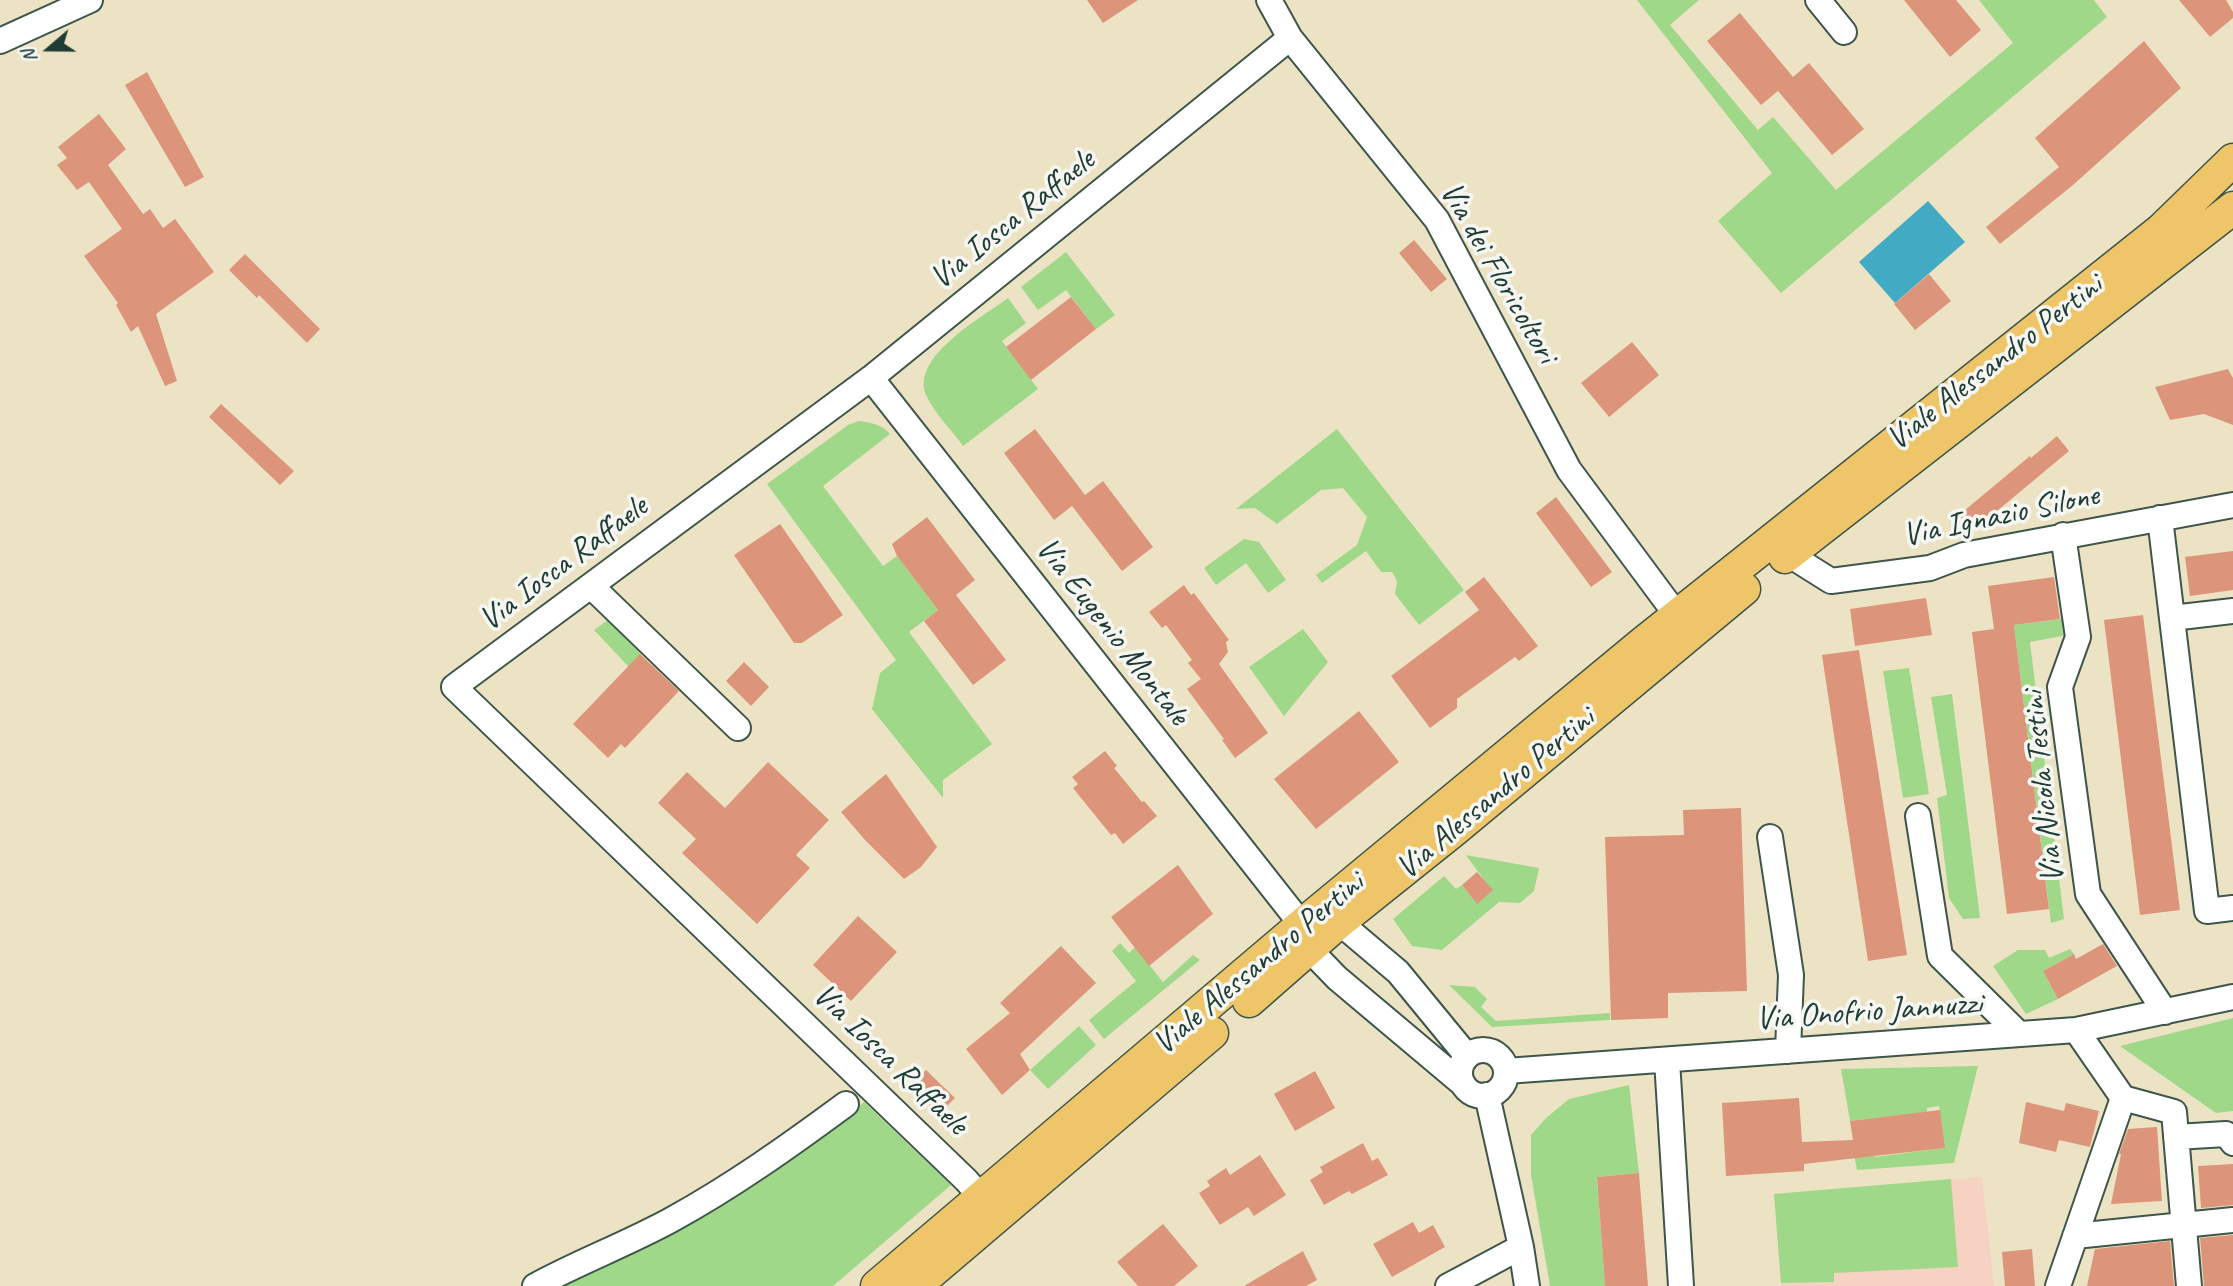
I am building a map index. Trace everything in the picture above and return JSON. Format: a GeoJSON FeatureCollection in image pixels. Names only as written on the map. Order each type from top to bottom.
{"type":"FeatureCollection","features":[{"type":"Feature","properties":{"kind":"main road","name":"Viale Alessandro Pertini"},"geometry":{"type":"LineString","coordinates":[[1756,566],[2152,238],[2233,160]]}},
{"type":"Feature","properties":{"kind":"main road"},"geometry":{"type":"LineString","coordinates":[[1647,654],[1756,566],[1788,554],[2233,208]]}},
{"type":"Feature","properties":{"kind":"main road","name":"Viale Alessandro Pertini"},"geometry":{"type":"LineString","coordinates":[[877,1286],[918,1249],[1306,937],[1647,654]]}},
{"type":"Feature","properties":{"kind":"main road","name":"Via Alessandro Pertini"},"geometry":{"type":"LineString","coordinates":[[1306,937],[1339,922],[1454,830],[1647,654]]}},
{"type":"Feature","properties":{"kind":"main road","name":"Viale Alessandro Pertini"},"geometry":{"type":"LineString","coordinates":[[915,1286],[1306,937]]}},
{"type":"Feature","properties":{"kind":"street"},"geometry":{"type":"LineString","coordinates":[[0,41],[90,0]]}},
{"type":"Feature","properties":{"kind":"street","name":"Via dei Floricoltori"},"geometry":{"type":"LineString","coordinates":[[1269,0],[1290,38],[1437,220],[1569,470],[1683,624]]}},
{"type":"Feature","properties":{"kind":"street"},"geometry":{"type":"LineString","coordinates":[[1818,0],[1844,32]]}},
{"type":"Feature","properties":{"kind":"street","name":"Via Iosca Raffaele"},"geometry":{"type":"LineString","coordinates":[[982,1198],[454,687],[871,378],[1290,38]]}},
{"type":"Feature","properties":{"kind":"street","name":"Via Eugenio Montale"},"geometry":{"type":"LineString","coordinates":[[871,378],[1337,978],[1463,1084]]}},
{"type":"Feature","properties":{"kind":"street","name":"Via Ignazio Silone"},"geometry":{"type":"LineString","coordinates":[[1788,554],[1831,580],[1930,568],[1964,555],[2233,505]]}},
{"type":"Feature","properties":{"kind":"street"},"geometry":{"type":"LineString","coordinates":[[2160,518],[2207,911],[2233,908]]}},
{"type":"Feature","properties":{"kind":"street","name":"Via Nicola Testini"},"geometry":{"type":"LineString","coordinates":[[2063,535],[2078,637],[2060,687],[2088,894],[2165,1012]]}},
{"type":"Feature","properties":{"kind":"street"},"geometry":{"type":"LineString","coordinates":[[591,586],[738,728]]}},
{"type":"Feature","properties":{"kind":"street"},"geometry":{"type":"LineString","coordinates":[[2172,618],[2233,611]]}},
{"type":"Feature","properties":{"kind":"street"},"geometry":{"type":"LineString","coordinates":[[1918,816],[1940,956],[2019,1034]]}},
{"type":"Feature","properties":{"kind":"street"},"geometry":{"type":"LineString","coordinates":[[1770,837],[1791,975],[1788,1051]]}},
{"type":"Feature","properties":{"kind":"street"},"geometry":{"type":"LineString","coordinates":[[1339,922],[1398,972],[1467,1056]]}},
{"type":"Feature","properties":{"kind":"street","name":"Via Onofrio Jannuzzi"},"geometry":{"type":"LineString","coordinates":[[1506,1071],[2076,1030],[2233,997]]}},
{"type":"Feature","properties":{"kind":"street"},"geometry":{"type":"LineString","coordinates":[[2076,1030],[2123,1098],[2174,1112],[2189,1286]]}},
{"type":"Feature","properties":{"kind":"street"},"geometry":{"type":"LineString","coordinates":[[1487,1050],[1500,1057],[1506,1071],[1503,1084],[1487,1096],[1473,1093],[1463,1084],[1460,1070],[1467,1056],[1473,1052],[1487,1050]]}},
{"type":"Feature","properties":{"kind":"street"},"geometry":{"type":"LineString","coordinates":[[1667,1060],[1681,1286]]}},
{"type":"Feature","properties":{"kind":"street"},"geometry":{"type":"LineString","coordinates":[[1487,1096],[1521,1247],[1527,1286]]}},
{"type":"Feature","properties":{"kind":"street"},"geometry":{"type":"LineString","coordinates":[[2058,1286],[2123,1098]]}},
{"type":"Feature","properties":{"kind":"street"},"geometry":{"type":"LineString","coordinates":[[535,1286],[668,1221],[732,1185],[781,1153],[846,1104]]}},
{"type":"Feature","properties":{"kind":"street"},"geometry":{"type":"LineString","coordinates":[[2176,1137],[2226,1135],[2233,1143]]}},
{"type":"Feature","properties":{"kind":"street"},"geometry":{"type":"LineString","coordinates":[[2075,1236],[2233,1220]]}},
{"type":"Feature","properties":{"kind":"street"},"geometry":{"type":"LineString","coordinates":[[1448,1286],[1521,1247]]}},
{"type":"Feature","properties":{"kind":"shaded area"},"geometry":{"type":"Polygon","coordinates":[[[1982,1177],[1994,1286],[1781,1286],[1774,1194],[1982,1177]]]}},
{"type":"Feature","properties":{"kind":"green space"},"geometry":{"type":"Polygon","coordinates":[[[1637,0],[1699,0],[1670,25],[1758,130],[1773,117],[1836,190],[2013,43],[1979,0],[2094,0],[2107,17],[1781,293],[1718,221],[1772,173],[1637,0]]]}},
{"type":"Feature","properties":{"kind":"green space"},"geometry":{"type":"Polygon","coordinates":[[[1066,252],[1115,315],[1096,329],[1066,290],[1038,310],[1021,287],[1066,252]]]}},
{"type":"Feature","properties":{"kind":"green space"},"geometry":{"type":"Polygon","coordinates":[[[1008,298],[1026,323],[1002,341],[1038,389],[963,446],[927,397],[924,382],[928,368],[950,340],[1008,298]]]}},
{"type":"Feature","properties":{"kind":"green space"},"geometry":{"type":"Polygon","coordinates":[[[859,421],[876,424],[890,434],[823,486],[883,566],[897,556],[938,610],[909,632],[992,744],[943,780],[943,798],[872,709],[880,673],[896,660],[767,484],[848,425],[859,421]]]}},
{"type":"Feature","properties":{"kind":"green space"},"geometry":{"type":"Polygon","coordinates":[[[1337,429],[1464,590],[1419,625],[1395,594],[1397,581],[1392,572],[1381,572],[1366,551],[1322,583],[1316,575],[1357,545],[1367,517],[1343,488],[1321,490],[1277,524],[1255,508],[1236,509],[1337,429]]]}},
{"type":"Feature","properties":{"kind":"green space"},"geometry":{"type":"Polygon","coordinates":[[[1244,539],[1259,542],[1286,580],[1268,593],[1246,563],[1216,585],[1204,568],[1244,539]]]}},
{"type":"Feature","properties":{"kind":"green space"},"geometry":{"type":"Polygon","coordinates":[[[2062,619],[2067,635],[2030,642],[2064,919],[2051,923],[2014,625],[2062,619]]]}},
{"type":"Feature","properties":{"kind":"green space"},"geometry":{"type":"Polygon","coordinates":[[[608,620],[641,654],[629,667],[594,630],[608,620]]]}},
{"type":"Feature","properties":{"kind":"green space"},"geometry":{"type":"Polygon","coordinates":[[[1303,629],[1328,662],[1284,716],[1249,667],[1303,629]]]}},
{"type":"Feature","properties":{"kind":"green space"},"geometry":{"type":"Polygon","coordinates":[[[1909,668],[1929,794],[1903,798],[1883,671],[1909,668]]]}},
{"type":"Feature","properties":{"kind":"green space"},"geometry":{"type":"Polygon","coordinates":[[[1952,694],[1980,918],[1963,919],[1949,898],[1937,798],[1947,795],[1931,697],[1952,694]]]}},
{"type":"Feature","properties":{"kind":"green space"},"geometry":{"type":"Polygon","coordinates":[[[1466,855],[1539,868],[1534,891],[1520,903],[1499,902],[1442,950],[1412,946],[1393,919],[1444,876],[1456,889],[1462,885],[1477,903],[1492,891],[1466,855]]]}},
{"type":"Feature","properties":{"kind":"green space"},"geometry":{"type":"Polygon","coordinates":[[[1120,943],[1129,953],[1135,947],[1163,982],[1193,955],[1200,960],[1104,1039],[1089,1020],[1136,981],[1112,951],[1120,943]]]}},
{"type":"Feature","properties":{"kind":"green space"},"geometry":{"type":"Polygon","coordinates":[[[2070,949],[2074,954],[2043,971],[2058,999],[2026,1014],[1993,966],[2018,950],[2045,950],[2049,958],[2070,949]]]}},
{"type":"Feature","properties":{"kind":"green space"},"geometry":{"type":"Polygon","coordinates":[[[1449,985],[1475,987],[1487,999],[1481,1007],[1496,1021],[1610,1013],[1610,1020],[1492,1027],[1449,985]]]}},
{"type":"Feature","properties":{"kind":"green space"},"geometry":{"type":"Polygon","coordinates":[[[2233,1018],[2233,1111],[2216,1113],[2120,1046],[2233,1018]]]}},
{"type":"Feature","properties":{"kind":"green space"},"geometry":{"type":"Polygon","coordinates":[[[1079,1026],[1096,1045],[1048,1089],[1030,1070],[1079,1026]]]}},
{"type":"Feature","properties":{"kind":"green space"},"geometry":{"type":"Polygon","coordinates":[[[1978,1066],[1954,1163],[1857,1170],[1854,1154],[1874,1151],[1875,1157],[1944,1148],[1939,1106],[1927,1108],[1927,1112],[1850,1121],[1841,1069],[1978,1066]]]}},
{"type":"Feature","properties":{"kind":"green space"},"geometry":{"type":"Polygon","coordinates":[[[1629,1085],[1639,1173],[1597,1177],[1605,1286],[1550,1286],[1531,1175],[1531,1135],[1569,1099],[1629,1085]]]}},
{"type":"Feature","properties":{"kind":"green space"},"geometry":{"type":"Polygon","coordinates":[[[864,1102],[951,1185],[833,1286],[558,1286],[757,1182],[814,1143],[864,1102]]]}},
{"type":"Feature","properties":{"kind":"green space"},"geometry":{"type":"Polygon","coordinates":[[[1951,1179],[1958,1267],[1834,1273],[1834,1282],[1781,1283],[1774,1194],[1951,1179]]]}},
{"type":"Feature","properties":{"kind":"water"},"geometry":{"type":"Polygon","coordinates":[[[1928,201],[1965,242],[1895,303],[1859,262],[1928,201]]]}},
{"type":"Feature","properties":{"kind":"building"},"geometry":{"type":"Polygon","coordinates":[[[1087,0],[1138,0],[1103,23],[1087,0]]]}},
{"type":"Feature","properties":{"kind":"building"},"geometry":{"type":"Polygon","coordinates":[[[1904,0],[1956,0],[1981,30],[1950,57],[1904,0]]]}},
{"type":"Feature","properties":{"kind":"building"},"geometry":{"type":"Polygon","coordinates":[[[2179,0],[2226,0],[2233,12],[2233,18],[2210,37],[2179,0]]]}},
{"type":"Feature","properties":{"kind":"building"},"geometry":{"type":"Polygon","coordinates":[[[1740,13],[1793,77],[1809,63],[1864,129],[1832,155],[1778,91],[1761,105],[1707,41],[1740,13]]]}},
{"type":"Feature","properties":{"kind":"building"},"geometry":{"type":"Polygon","coordinates":[[[2144,41],[2181,88],[2073,185],[2000,244],[1986,227],[2059,167],[2035,138],[2144,41]]]}},
{"type":"Feature","properties":{"kind":"building"},"geometry":{"type":"Polygon","coordinates":[[[147,72],[204,177],[185,187],[125,85],[147,72]]]}},
{"type":"Feature","properties":{"kind":"building"},"geometry":{"type":"Polygon","coordinates":[[[99,114],[126,149],[108,165],[143,214],[150,209],[163,228],[175,219],[214,272],[156,314],[177,381],[165,386],[138,326],[131,332],[116,305],[118,303],[84,256],[122,229],[89,182],[77,190],[57,165],[67,158],[58,147],[99,114]]]}},
{"type":"Feature","properties":{"kind":"building"},"geometry":{"type":"Polygon","coordinates":[[[1414,240],[1447,279],[1431,292],[1399,253],[1414,240]]]}},
{"type":"Feature","properties":{"kind":"building"},"geometry":{"type":"Polygon","coordinates":[[[245,254],[320,329],[307,343],[259,295],[257,298],[229,270],[245,254]]]}},
{"type":"Feature","properties":{"kind":"building"},"geometry":{"type":"Polygon","coordinates":[[[1929,274],[1951,301],[1915,330],[1894,304],[1929,274]]]}},
{"type":"Feature","properties":{"kind":"building"},"geometry":{"type":"Polygon","coordinates":[[[1071,297],[1096,329],[1031,380],[1006,347],[1071,297]]]}},
{"type":"Feature","properties":{"kind":"building"},"geometry":{"type":"Polygon","coordinates":[[[1632,342],[1659,375],[1609,417],[1581,383],[1632,342]]]}},
{"type":"Feature","properties":{"kind":"building"},"geometry":{"type":"Polygon","coordinates":[[[2228,369],[2233,378],[2233,425],[2204,414],[2170,420],[2155,387],[2228,369]]]}},
{"type":"Feature","properties":{"kind":"building"},"geometry":{"type":"Polygon","coordinates":[[[221,404],[294,471],[280,485],[209,417],[221,404]]]}},
{"type":"Feature","properties":{"kind":"building"},"geometry":{"type":"Polygon","coordinates":[[[1035,429],[1085,495],[1103,481],[1153,547],[1122,571],[1072,506],[1054,520],[1004,453],[1035,429]]]}},
{"type":"Feature","properties":{"kind":"building"},"geometry":{"type":"Polygon","coordinates":[[[2057,436],[2069,451],[1973,531],[1959,515],[2057,436]]]}},
{"type":"Feature","properties":{"kind":"building"},"geometry":{"type":"Polygon","coordinates":[[[1556,497],[1612,572],[1591,587],[1536,513],[1556,497]]]}},
{"type":"Feature","properties":{"kind":"building"},"geometry":{"type":"Polygon","coordinates":[[[927,517],[975,580],[956,595],[1006,660],[973,685],[924,621],[938,610],[897,556],[892,544],[927,517]]]}},
{"type":"Feature","properties":{"kind":"building"},"geometry":{"type":"Polygon","coordinates":[[[780,524],[843,615],[802,643],[794,643],[734,555],[780,524]]]}},
{"type":"Feature","properties":{"kind":"building"},"geometry":{"type":"Polygon","coordinates":[[[2233,551],[2233,590],[2190,596],[2185,557],[2233,551]]]}},
{"type":"Feature","properties":{"kind":"building"},"geometry":{"type":"Polygon","coordinates":[[[1484,577],[1538,646],[1519,661],[1515,657],[1457,699],[1457,708],[1430,728],[1391,676],[1479,610],[1465,592],[1484,577]]]}},
{"type":"Feature","properties":{"kind":"building"},"geometry":{"type":"Polygon","coordinates":[[[2054,577],[2060,619],[2014,625],[2049,909],[2007,914],[1972,632],[1994,629],[1988,586],[2054,577]]]}},
{"type":"Feature","properties":{"kind":"building"},"geometry":{"type":"Polygon","coordinates":[[[1184,585],[1191,595],[1194,593],[1229,640],[1226,642],[1228,652],[1219,664],[1268,733],[1235,758],[1187,689],[1201,679],[1188,663],[1192,660],[1166,625],[1162,628],[1149,612],[1184,585]]]}},
{"type":"Feature","properties":{"kind":"building"},"geometry":{"type":"Polygon","coordinates":[[[1926,598],[1932,635],[1855,646],[1850,609],[1926,598]]]}},
{"type":"Feature","properties":{"kind":"building"},"geometry":{"type":"Polygon","coordinates":[[[2143,615],[2180,910],[2140,915],[2104,620],[2143,615]]]}},
{"type":"Feature","properties":{"kind":"building"},"geometry":{"type":"Polygon","coordinates":[[[1859,650],[1907,955],[1868,961],[1822,655],[1859,650]]]}},
{"type":"Feature","properties":{"kind":"building"},"geometry":{"type":"Polygon","coordinates":[[[640,654],[679,691],[625,748],[621,744],[608,758],[573,724],[640,654]]]}},
{"type":"Feature","properties":{"kind":"building"},"geometry":{"type":"Polygon","coordinates":[[[744,662],[769,687],[751,706],[726,681],[744,662]]]}},
{"type":"Feature","properties":{"kind":"building"},"geometry":{"type":"Polygon","coordinates":[[[1359,711],[1399,762],[1316,829],[1274,779],[1359,711]]]}},
{"type":"Feature","properties":{"kind":"building"},"geometry":{"type":"Polygon","coordinates":[[[1105,751],[1117,766],[1114,768],[1157,816],[1123,844],[1115,833],[1111,835],[1073,788],[1078,784],[1072,777],[1105,751]]]}},
{"type":"Feature","properties":{"kind":"building"},"geometry":{"type":"Polygon","coordinates":[[[768,762],[829,820],[796,855],[810,868],[757,924],[682,853],[696,839],[658,803],[687,772],[725,808],[768,762]]]}},
{"type":"Feature","properties":{"kind":"building"},"geometry":{"type":"Polygon","coordinates":[[[886,774],[937,847],[921,867],[904,879],[841,812],[886,774]]]}},
{"type":"Feature","properties":{"kind":"building"},"geometry":{"type":"Polygon","coordinates":[[[1741,808],[1747,991],[1668,993],[1668,1018],[1611,1020],[1605,837],[1684,835],[1683,810],[1741,808]]]}},
{"type":"Feature","properties":{"kind":"building"},"geometry":{"type":"Polygon","coordinates":[[[1178,865],[1213,914],[1149,966],[1111,917],[1178,865]]]}},
{"type":"Feature","properties":{"kind":"building"},"geometry":{"type":"Polygon","coordinates":[[[1477,872],[1493,890],[1477,904],[1462,885],[1477,872]]]}},
{"type":"Feature","properties":{"kind":"building"},"geometry":{"type":"Polygon","coordinates":[[[858,916],[897,952],[851,1001],[813,965],[858,916]]]}},
{"type":"Feature","properties":{"kind":"building"},"geometry":{"type":"Polygon","coordinates":[[[2103,944],[2117,966],[2058,999],[2043,971],[2074,954],[2076,959],[2103,944]]]}},
{"type":"Feature","properties":{"kind":"building"},"geometry":{"type":"Polygon","coordinates":[[[1061,946],[1096,983],[1020,1054],[1030,1070],[1002,1095],[966,1049],[1010,1013],[1000,1003],[1061,946]]]}},
{"type":"Feature","properties":{"kind":"building"},"geometry":{"type":"Polygon","coordinates":[[[926,1070],[955,1098],[938,1115],[910,1086],[926,1070]]]}},
{"type":"Feature","properties":{"kind":"building"},"geometry":{"type":"Polygon","coordinates":[[[1315,1071],[1335,1108],[1295,1131],[1274,1094],[1315,1071]]]}},
{"type":"Feature","properties":{"kind":"building"},"geometry":{"type":"Polygon","coordinates":[[[1799,1098],[1802,1142],[1853,1140],[1850,1121],[1940,1110],[1945,1148],[1804,1164],[1804,1171],[1726,1176],[1722,1103],[1799,1098]]]}},
{"type":"Feature","properties":{"kind":"building"},"geometry":{"type":"Polygon","coordinates":[[[2026,1102],[2064,1111],[2066,1103],[2099,1111],[2090,1147],[2059,1140],[2056,1152],[2019,1143],[2026,1102]]]}},
{"type":"Feature","properties":{"kind":"building"},"geometry":{"type":"Polygon","coordinates":[[[2157,1127],[2162,1201],[2111,1204],[2119,1154],[2128,1129],[2157,1127]]]}},
{"type":"Feature","properties":{"kind":"building"},"geometry":{"type":"Polygon","coordinates":[[[1363,1143],[1372,1161],[1378,1158],[1388,1175],[1324,1205],[1310,1180],[1323,1172],[1320,1167],[1363,1143]]]}},
{"type":"Feature","properties":{"kind":"building"},"geometry":{"type":"Polygon","coordinates":[[[1260,1155],[1286,1195],[1254,1216],[1248,1207],[1220,1225],[1199,1193],[1210,1186],[1207,1181],[1226,1168],[1230,1175],[1260,1155]]]}},
{"type":"Feature","properties":{"kind":"building"},"geometry":{"type":"Polygon","coordinates":[[[2233,1164],[2233,1205],[2201,1208],[2198,1166],[2233,1164]]]}},
{"type":"Feature","properties":{"kind":"building"},"geometry":{"type":"Polygon","coordinates":[[[1639,1173],[1648,1286],[1605,1286],[1597,1177],[1639,1173]]]}},
{"type":"Feature","properties":{"kind":"building"},"geometry":{"type":"Polygon","coordinates":[[[1413,1222],[1419,1233],[1433,1225],[1445,1247],[1392,1277],[1373,1244],[1413,1222]]]}},
{"type":"Feature","properties":{"kind":"building"},"geometry":{"type":"Polygon","coordinates":[[[1163,1224],[1198,1266],[1174,1286],[1138,1286],[1117,1262],[1163,1224]]]}},
{"type":"Feature","properties":{"kind":"building"},"geometry":{"type":"Polygon","coordinates":[[[2233,1235],[2233,1286],[2204,1286],[2200,1238],[2233,1235]]]}},
{"type":"Feature","properties":{"kind":"building"},"geometry":{"type":"Polygon","coordinates":[[[2170,1241],[2174,1286],[2087,1286],[2095,1249],[2170,1241]]]}},
{"type":"Feature","properties":{"kind":"building"},"geometry":{"type":"Polygon","coordinates":[[[2032,1249],[2035,1286],[2005,1286],[2002,1252],[2032,1249]]]}},
{"type":"Feature","properties":{"kind":"building"},"geometry":{"type":"Polygon","coordinates":[[[1303,1251],[1317,1280],[1306,1286],[1244,1286],[1303,1251]]]}}]}
